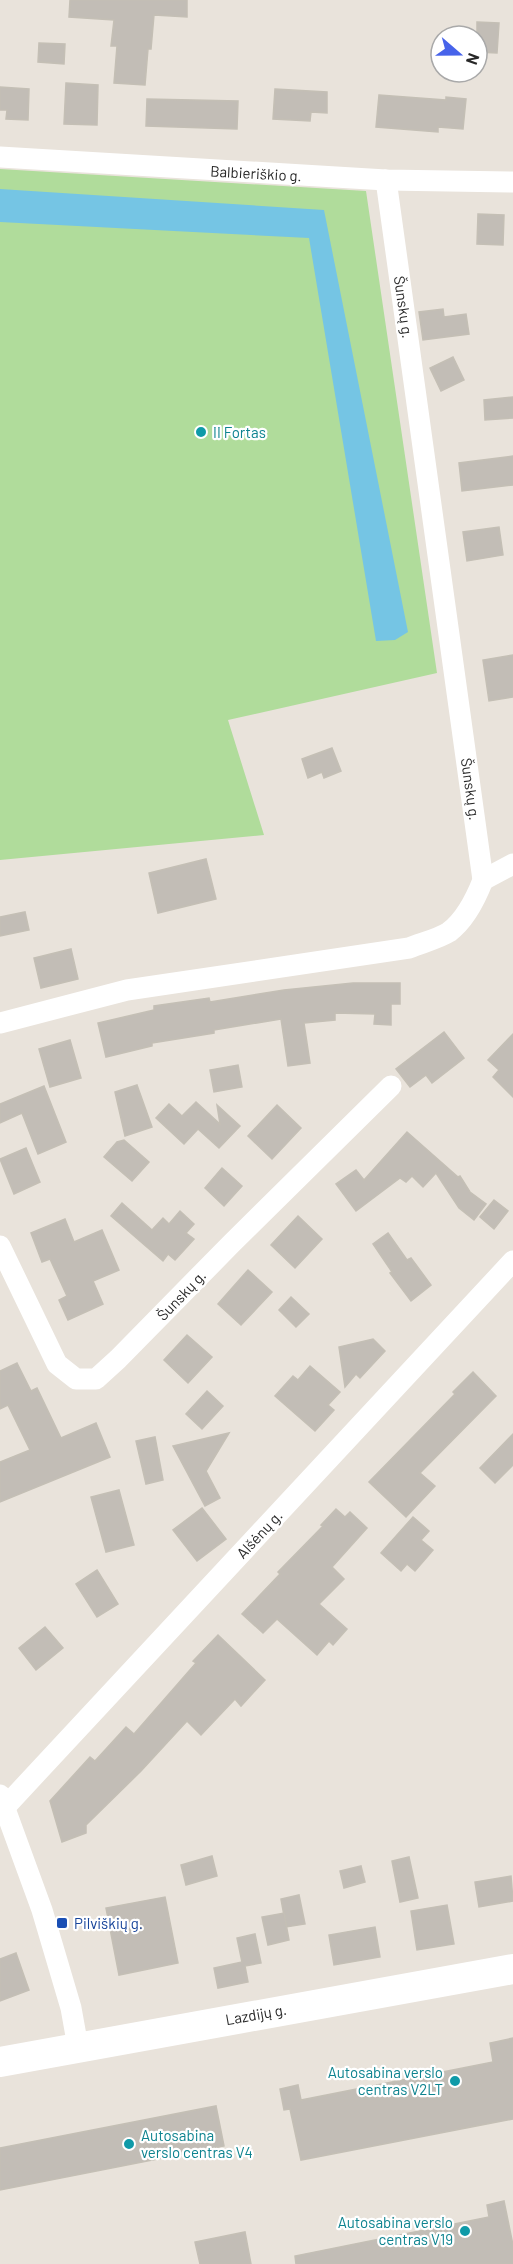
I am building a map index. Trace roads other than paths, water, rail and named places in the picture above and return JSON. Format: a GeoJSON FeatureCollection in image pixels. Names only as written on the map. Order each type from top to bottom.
{"type":"FeatureCollection","features":[{"type":"Feature","properties":{"kind":"street","name":"Balbieriškio g."},"geometry":{"type":"LineString","coordinates":[[0,157],[386,180],[513,182]]}},
{"type":"Feature","properties":{"kind":"street","name":"Šunskų g."},"geometry":{"type":"LineString","coordinates":[[386,180],[483,880]]}},
{"type":"Feature","properties":{"kind":"street"},"geometry":{"type":"LineString","coordinates":[[0,1023],[127,990],[409,948],[448,932],[465,914],[483,880],[513,864]]}},
{"type":"Feature","properties":{"kind":"street","name":"Šunskų g."},"geometry":{"type":"LineString","coordinates":[[0,1246],[57,1364],[76,1379],[96,1378],[118,1359],[391,1086]]}},
{"type":"Feature","properties":{"kind":"street","name":"Alšėnų g."},"geometry":{"type":"LineString","coordinates":[[2,1801],[513,1261]]}},
{"type":"Feature","properties":{"kind":"street"},"geometry":{"type":"LineString","coordinates":[[2,1801],[42,1910],[71,2008],[78,2047]]}},
{"type":"Feature","properties":{"kind":"street","name":"Lazdijų g."},"geometry":{"type":"LineString","coordinates":[[0,2062],[513,1969]]}},
{"type":"Feature","properties":{"kind":"water"},"geometry":{"type":"Polygon","coordinates":[[[0,189],[324,210],[408,632],[395,640],[376,641],[309,238],[0,222],[0,189]]]}},
{"type":"Feature","properties":{"kind":"place","name":"II Fortas"},"geometry":{"type":"Point","coordinates":[201,432]}},
{"type":"Feature","properties":{"kind":"place","name":"Pilviškių g."},"geometry":{"type":"Point","coordinates":[62,1923]}},
{"type":"Feature","properties":{"kind":"place","name":"Autosabina verslo centras V2LT"},"geometry":{"type":"Point","coordinates":[455,2081]}},
{"type":"Feature","properties":{"kind":"place","name":"Autosabina verslo centras V4"},"geometry":{"type":"Point","coordinates":[129,2144]}},
{"type":"Feature","properties":{"kind":"place","name":"Autosabina verslo centras V19"},"geometry":{"type":"Point","coordinates":[465,2231]}}]}
